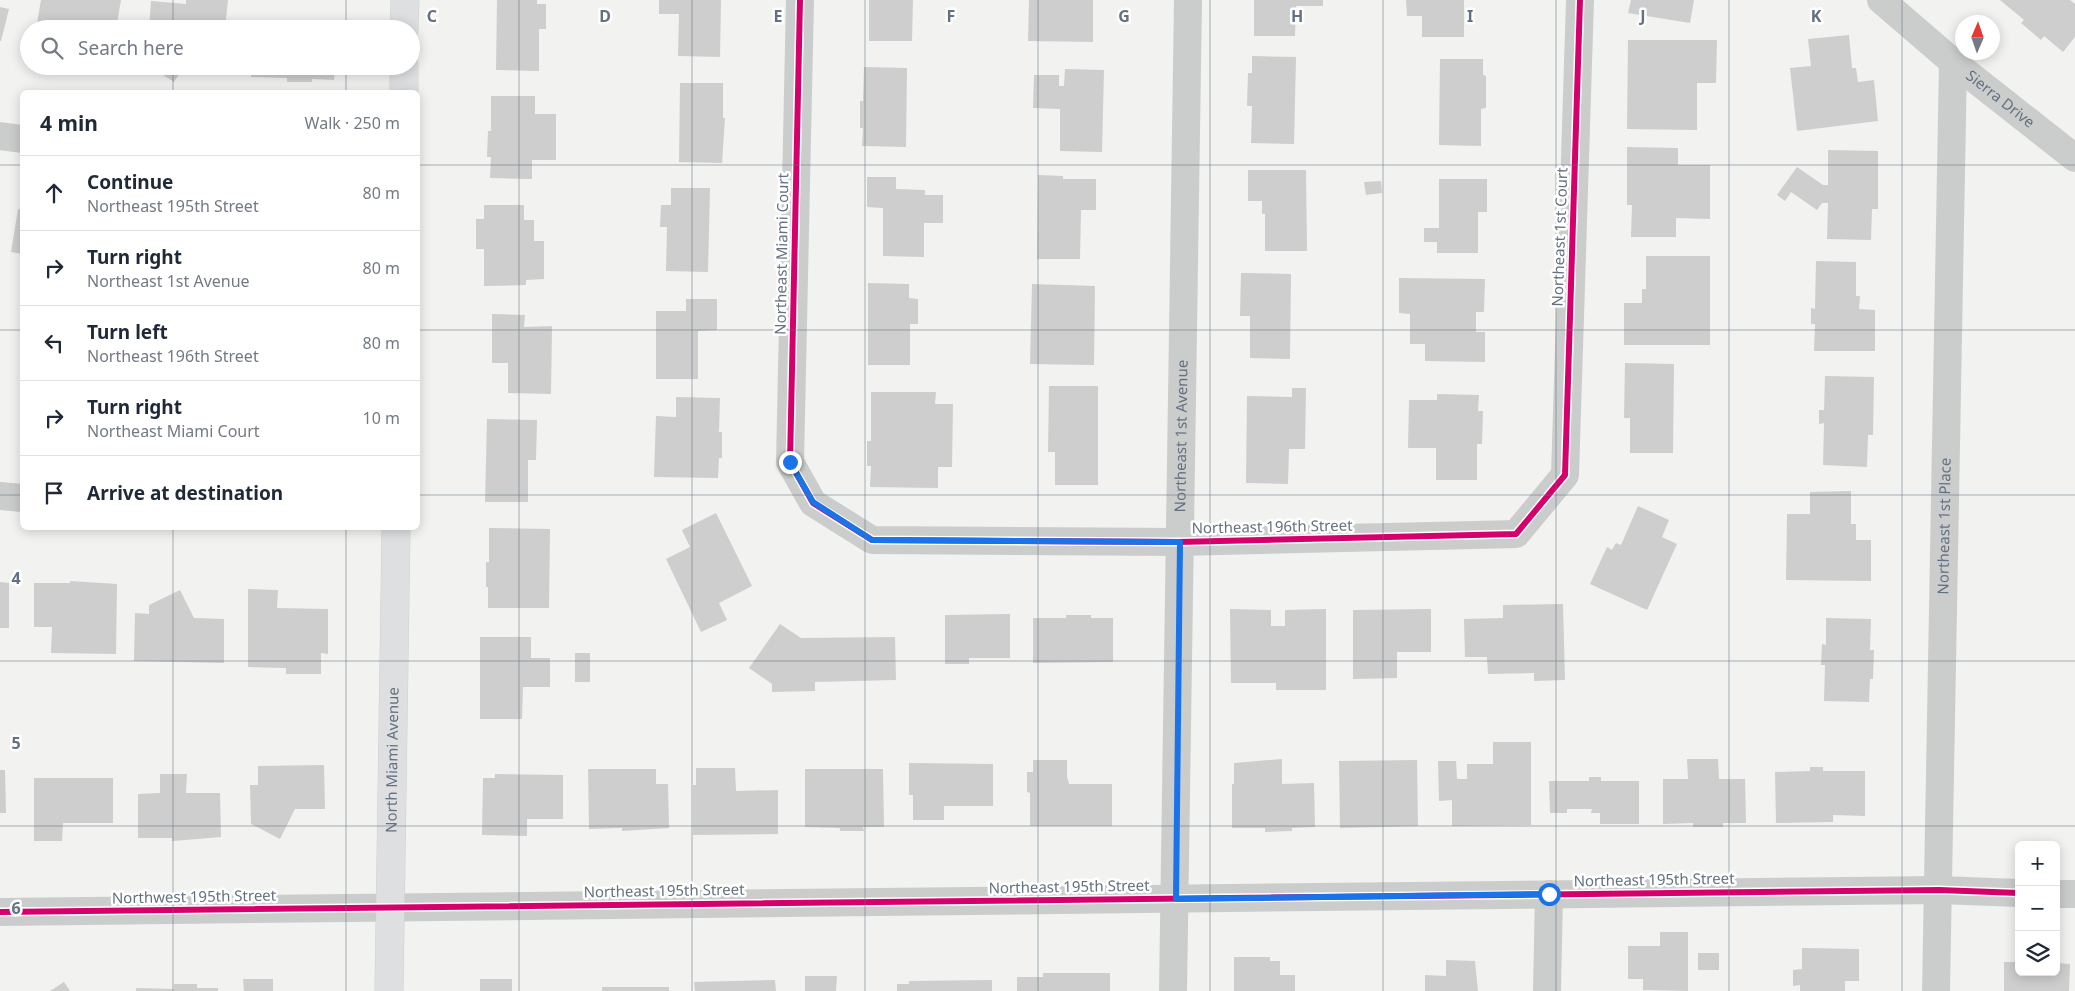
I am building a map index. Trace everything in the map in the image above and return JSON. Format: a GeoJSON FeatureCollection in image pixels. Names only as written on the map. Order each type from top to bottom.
{"type":"FeatureCollection","features":[{"type":"Feature","properties":{"kind":"street"},"geometry":{"type":"LineString","coordinates":[[404,20],[405,0]]}},
{"type":"Feature","properties":{"kind":"street","name":"Northeast Miami Court"},"geometry":{"type":"LineString","coordinates":[[800,0],[790,462],[813,502]]}},
{"type":"Feature","properties":{"kind":"street","name":"Northeast 1st Avenue"},"geometry":{"type":"LineString","coordinates":[[1173,991],[1176,899],[1188,0]]}},
{"type":"Feature","properties":{"kind":"street","name":"Northeast 1st Court"},"geometry":{"type":"LineString","coordinates":[[1565,475],[1580,0]]}},
{"type":"Feature","properties":{"kind":"street","name":"Sierra Drive"},"geometry":{"type":"LineString","coordinates":[[1880,0],[1953,62],[2075,158]]}},
{"type":"Feature","properties":{"kind":"street","name":"Northeast 1st Place"},"geometry":{"type":"LineString","coordinates":[[1936,991],[1953,62]]}},
{"type":"Feature","properties":{"kind":"street"},"geometry":{"type":"LineString","coordinates":[[404,75],[404,90]]}},
{"type":"Feature","properties":{"kind":"street"},"geometry":{"type":"LineString","coordinates":[[0,136],[20,139]]}},
{"type":"Feature","properties":{"kind":"street","name":"Northeast 196th Street"},"geometry":{"type":"LineString","coordinates":[[813,502],[872,540],[1180,542],[1516,534],[1565,475]]}},
{"type":"Feature","properties":{"kind":"street"},"geometry":{"type":"LineString","coordinates":[[0,496],[20,498]]}},
{"type":"Feature","properties":{"kind":"street","name":"North Miami Avenue"},"geometry":{"type":"LineString","coordinates":[[389,991],[396,530]]}},
{"type":"Feature","properties":{"kind":"street","name":"Northeast 195th Street"},"geometry":{"type":"LineString","coordinates":[[389,906],[1939,890],[2015,893]]}},
{"type":"Feature","properties":{"kind":"street"},"geometry":{"type":"LineString","coordinates":[[1548,991],[1549,894]]}},
{"type":"Feature","properties":{"kind":"street"},"geometry":{"type":"LineString","coordinates":[[2060,894],[2075,894]]}},
{"type":"Feature","properties":{"kind":"street","name":"Northwest 195th Street"},"geometry":{"type":"LineString","coordinates":[[0,912],[389,906]]}},
{"type":"Feature","properties":{"kind":"building"},"geometry":{"type":"Polygon","coordinates":[[[41,0],[121,0],[118,20],[38,20],[41,0]]]}},
{"type":"Feature","properties":{"kind":"building"},"geometry":{"type":"Polygon","coordinates":[[[186,0],[228,0],[226,20],[150,20],[151,1],[186,4],[186,0]]]}},
{"type":"Feature","properties":{"kind":"building"},"geometry":{"type":"Polygon","coordinates":[[[497,0],[537,0],[537,4],[546,4],[546,29],[539,29],[539,71],[496,70],[497,0]]]}},
{"type":"Feature","properties":{"kind":"building"},"geometry":{"type":"Polygon","coordinates":[[[659,0],[721,0],[720,57],[678,56],[679,14],[659,14],[659,0]]]}},
{"type":"Feature","properties":{"kind":"building"},"geometry":{"type":"Polygon","coordinates":[[[869,0],[913,0],[912,41],[869,41],[869,0]]]}},
{"type":"Feature","properties":{"kind":"building"},"geometry":{"type":"Polygon","coordinates":[[[1029,0],[1093,0],[1093,42],[1028,41],[1029,0]]]}},
{"type":"Feature","properties":{"kind":"building"},"geometry":{"type":"Polygon","coordinates":[[[1254,0],[1323,0],[1323,6],[1296,6],[1295,36],[1254,36],[1254,0]]]}},
{"type":"Feature","properties":{"kind":"building"},"geometry":{"type":"Polygon","coordinates":[[[1406,0],[1464,0],[1464,37],[1422,37],[1422,16],[1407,16],[1406,0]]]}},
{"type":"Feature","properties":{"kind":"building"},"geometry":{"type":"Polygon","coordinates":[[[1631,0],[1694,0],[1690,23],[1628,13],[1631,0]]]}},
{"type":"Feature","properties":{"kind":"building"},"geometry":{"type":"Polygon","coordinates":[[[2000,0],[2070,0],[2075,4],[2075,37],[2063,52],[2044,36],[2041,40],[2021,23],[2024,20],[2000,0]]]}},
{"type":"Feature","properties":{"kind":"building"},"geometry":{"type":"Polygon","coordinates":[[[0,7],[9,9],[1,41],[0,41],[0,7]]]}},
{"type":"Feature","properties":{"kind":"building"},"geometry":{"type":"Polygon","coordinates":[[[1849,35],[1852,68],[1856,68],[1858,82],[1874,80],[1878,121],[1797,131],[1790,68],[1811,66],[1808,39],[1849,35]]]}},
{"type":"Feature","properties":{"kind":"building"},"geometry":{"type":"Polygon","coordinates":[[[1628,40],[1717,40],[1716,83],[1697,83],[1697,130],[1627,129],[1628,40]]]}},
{"type":"Feature","properties":{"kind":"building"},"geometry":{"type":"Polygon","coordinates":[[[1252,56],[1296,57],[1294,144],[1251,143],[1252,106],[1247,106],[1248,73],[1252,73],[1252,56]]]}},
{"type":"Feature","properties":{"kind":"building"},"geometry":{"type":"Polygon","coordinates":[[[1440,59],[1483,59],[1483,75],[1486,76],[1486,108],[1481,109],[1481,146],[1439,145],[1440,59]]]}},
{"type":"Feature","properties":{"kind":"building"},"geometry":{"type":"Polygon","coordinates":[[[864,67],[907,68],[906,147],[862,146],[863,128],[860,128],[860,101],[863,101],[864,67]]]}},
{"type":"Feature","properties":{"kind":"building"},"geometry":{"type":"Polygon","coordinates":[[[1065,69],[1104,70],[1102,152],[1060,151],[1060,109],[1033,108],[1034,75],[1059,75],[1059,86],[1064,86],[1065,69]]]}},
{"type":"Feature","properties":{"kind":"building"},"geometry":{"type":"Polygon","coordinates":[[[163,75],[179,75],[174,82],[163,75]]]}},
{"type":"Feature","properties":{"kind":"building"},"geometry":{"type":"Polygon","coordinates":[[[251,75],[334,75],[334,80],[312,79],[312,82],[287,82],[287,78],[251,77],[251,75]]]}},
{"type":"Feature","properties":{"kind":"building"},"geometry":{"type":"Polygon","coordinates":[[[680,83],[723,83],[723,118],[725,118],[722,163],[679,162],[680,83]]]}},
{"type":"Feature","properties":{"kind":"building"},"geometry":{"type":"Polygon","coordinates":[[[491,96],[535,96],[535,114],[556,114],[556,160],[532,160],[532,179],[490,178],[491,157],[487,157],[488,131],[491,131],[491,96]]]}},
{"type":"Feature","properties":{"kind":"building"},"geometry":{"type":"Polygon","coordinates":[[[1627,147],[1678,148],[1678,165],[1710,165],[1710,219],[1676,218],[1676,237],[1631,237],[1632,205],[1627,205],[1627,147]]]}},
{"type":"Feature","properties":{"kind":"building"},"geometry":{"type":"Polygon","coordinates":[[[1828,150],[1878,151],[1878,209],[1872,209],[1871,240],[1827,239],[1828,203],[1822,203],[1817,210],[1791,192],[1785,201],[1777,195],[1797,167],[1823,185],[1828,185],[1828,150]]]}},
{"type":"Feature","properties":{"kind":"building"},"geometry":{"type":"Polygon","coordinates":[[[1248,170],[1306,170],[1307,251],[1265,251],[1265,214],[1262,214],[1262,201],[1248,201],[1248,170]]]}},
{"type":"Feature","properties":{"kind":"building"},"geometry":{"type":"Polygon","coordinates":[[[1038,175],[1063,176],[1063,179],[1096,179],[1096,210],[1081,210],[1080,259],[1037,259],[1038,175]]]}},
{"type":"Feature","properties":{"kind":"building"},"geometry":{"type":"Polygon","coordinates":[[[867,177],[896,177],[896,189],[925,190],[925,195],[943,195],[943,223],[924,223],[924,257],[883,256],[883,208],[867,207],[867,177]]]}},
{"type":"Feature","properties":{"kind":"building"},"geometry":{"type":"Polygon","coordinates":[[[1439,179],[1487,179],[1487,212],[1478,212],[1478,253],[1437,253],[1437,242],[1424,242],[1424,228],[1439,228],[1439,179]]]}},
{"type":"Feature","properties":{"kind":"building"},"geometry":{"type":"Polygon","coordinates":[[[1381,181],[1382,193],[1366,195],[1364,182],[1381,181]]]}},
{"type":"Feature","properties":{"kind":"building"},"geometry":{"type":"Polygon","coordinates":[[[671,188],[710,188],[708,272],[666,271],[667,227],[660,227],[661,205],[671,205],[671,188]]]}},
{"type":"Feature","properties":{"kind":"building"},"geometry":{"type":"Polygon","coordinates":[[[484,205],[524,205],[524,220],[534,220],[534,241],[544,241],[544,279],[526,280],[526,285],[484,286],[484,249],[476,249],[476,219],[484,219],[484,205]]]}},
{"type":"Feature","properties":{"kind":"building"},"geometry":{"type":"Polygon","coordinates":[[[18,209],[20,210],[20,254],[11,252],[18,209]]]}},
{"type":"Feature","properties":{"kind":"building"},"geometry":{"type":"Polygon","coordinates":[[[1646,256],[1710,256],[1710,345],[1624,345],[1624,303],[1642,303],[1642,289],[1646,289],[1646,256]]]}},
{"type":"Feature","properties":{"kind":"building"},"geometry":{"type":"Polygon","coordinates":[[[1816,261],[1856,262],[1856,296],[1860,296],[1859,309],[1875,310],[1875,351],[1814,351],[1815,324],[1811,324],[1811,308],[1815,309],[1816,261]]]}},
{"type":"Feature","properties":{"kind":"building"},"geometry":{"type":"Polygon","coordinates":[[[1241,273],[1291,274],[1290,359],[1250,358],[1250,316],[1240,316],[1241,273]]]}},
{"type":"Feature","properties":{"kind":"building"},"geometry":{"type":"Polygon","coordinates":[[[1399,278],[1485,279],[1484,312],[1476,312],[1476,332],[1485,332],[1485,362],[1425,361],[1425,344],[1410,344],[1410,314],[1399,313],[1399,278]]]}},
{"type":"Feature","properties":{"kind":"building"},"geometry":{"type":"Polygon","coordinates":[[[868,283],[909,284],[909,298],[918,299],[918,324],[910,324],[910,365],[868,365],[868,283]]]}},
{"type":"Feature","properties":{"kind":"building"},"geometry":{"type":"Polygon","coordinates":[[[1032,284],[1095,286],[1094,365],[1030,364],[1032,284]]]}},
{"type":"Feature","properties":{"kind":"building"},"geometry":{"type":"Polygon","coordinates":[[[686,299],[717,299],[717,330],[698,331],[698,379],[656,379],[656,311],[686,311],[686,299]]]}},
{"type":"Feature","properties":{"kind":"building"},"geometry":{"type":"Polygon","coordinates":[[[492,314],[525,315],[524,327],[552,326],[551,394],[508,393],[508,363],[492,363],[492,314]]]}},
{"type":"Feature","properties":{"kind":"building"},"geometry":{"type":"Polygon","coordinates":[[[1625,363],[1674,364],[1673,453],[1630,453],[1630,418],[1624,418],[1625,363]]]}},
{"type":"Feature","properties":{"kind":"building"},"geometry":{"type":"Polygon","coordinates":[[[1825,376],[1874,377],[1873,435],[1868,435],[1867,467],[1823,465],[1824,423],[1819,424],[1819,410],[1824,410],[1825,376]]]}},
{"type":"Feature","properties":{"kind":"building"},"geometry":{"type":"Polygon","coordinates":[[[1049,386],[1098,386],[1098,485],[1055,485],[1055,452],[1048,452],[1049,386]]]}},
{"type":"Feature","properties":{"kind":"building"},"geometry":{"type":"Polygon","coordinates":[[[1292,388],[1306,388],[1305,449],[1289,449],[1288,484],[1246,483],[1247,396],[1292,397],[1292,388]]]}},
{"type":"Feature","properties":{"kind":"building"},"geometry":{"type":"Polygon","coordinates":[[[871,392],[936,392],[935,404],[953,404],[952,467],[938,467],[938,488],[870,487],[871,466],[867,466],[867,441],[871,441],[871,392]]]}},
{"type":"Feature","properties":{"kind":"building"},"geometry":{"type":"Polygon","coordinates":[[[1437,394],[1479,395],[1478,411],[1483,411],[1482,444],[1477,444],[1477,480],[1436,480],[1436,448],[1408,448],[1409,400],[1437,400],[1437,394]]]}},
{"type":"Feature","properties":{"kind":"building"},"geometry":{"type":"Polygon","coordinates":[[[676,397],[720,398],[719,432],[722,432],[722,458],[719,458],[718,478],[654,477],[656,416],[676,417],[676,397]]]}},
{"type":"Feature","properties":{"kind":"building"},"geometry":{"type":"Polygon","coordinates":[[[487,419],[537,420],[536,460],[528,460],[528,502],[485,502],[487,419]]]}},
{"type":"Feature","properties":{"kind":"building"},"geometry":{"type":"Polygon","coordinates":[[[1851,491],[1851,524],[1856,524],[1856,540],[1871,540],[1871,581],[1786,580],[1787,514],[1810,514],[1810,492],[1851,491]]]}},
{"type":"Feature","properties":{"kind":"building"},"geometry":{"type":"Polygon","coordinates":[[[1638,506],[1669,520],[1662,537],[1677,544],[1647,610],[1590,584],[1607,547],[1612,550],[1616,543],[1621,545],[1638,506]]]}},
{"type":"Feature","properties":{"kind":"building"},"geometry":{"type":"Polygon","coordinates":[[[716,513],[752,586],[719,603],[727,620],[701,632],[666,559],[690,547],[682,530],[716,513]]]}},
{"type":"Feature","properties":{"kind":"building"},"geometry":{"type":"Polygon","coordinates":[[[489,528],[550,529],[549,608],[488,608],[486,562],[489,562],[489,528]]]}},
{"type":"Feature","properties":{"kind":"building"},"geometry":{"type":"Polygon","coordinates":[[[70,581],[117,584],[116,654],[51,653],[52,627],[34,627],[34,583],[70,583],[70,581]]]}},
{"type":"Feature","properties":{"kind":"building"},"geometry":{"type":"Polygon","coordinates":[[[0,582],[9,583],[9,628],[0,628],[0,582]]]}},
{"type":"Feature","properties":{"kind":"building"},"geometry":{"type":"Polygon","coordinates":[[[248,589],[278,590],[277,608],[328,609],[328,654],[321,653],[321,674],[286,674],[286,668],[248,667],[248,589]]]}},
{"type":"Feature","properties":{"kind":"building"},"geometry":{"type":"Polygon","coordinates":[[[180,590],[194,618],[224,619],[224,663],[134,661],[135,613],[149,614],[149,605],[180,590]]]}},
{"type":"Feature","properties":{"kind":"building"},"geometry":{"type":"Polygon","coordinates":[[[1563,604],[1565,680],[1534,681],[1534,673],[1488,674],[1487,657],[1465,657],[1464,619],[1503,618],[1503,605],[1563,604]]]}},
{"type":"Feature","properties":{"kind":"building"},"geometry":{"type":"Polygon","coordinates":[[[1230,609],[1271,610],[1271,626],[1285,626],[1285,610],[1326,609],[1326,690],[1276,690],[1276,683],[1231,683],[1230,609]]]}},
{"type":"Feature","properties":{"kind":"building"},"geometry":{"type":"Polygon","coordinates":[[[1431,609],[1431,652],[1397,652],[1397,678],[1353,679],[1353,610],[1431,609]]]}},
{"type":"Feature","properties":{"kind":"building"},"geometry":{"type":"Polygon","coordinates":[[[1010,614],[1010,658],[969,658],[969,664],[945,664],[945,615],[1010,614]]]}},
{"type":"Feature","properties":{"kind":"building"},"geometry":{"type":"Polygon","coordinates":[[[1066,615],[1091,615],[1091,618],[1113,618],[1113,662],[1033,663],[1033,618],[1066,618],[1066,615]]]}},
{"type":"Feature","properties":{"kind":"building"},"geometry":{"type":"Polygon","coordinates":[[[1826,618],[1871,619],[1870,650],[1874,650],[1873,679],[1870,679],[1869,702],[1824,701],[1825,665],[1821,665],[1822,644],[1826,645],[1826,618]]]}},
{"type":"Feature","properties":{"kind":"building"},"geometry":{"type":"Polygon","coordinates":[[[780,624],[801,638],[895,637],[896,680],[815,682],[815,691],[772,692],[772,684],[749,668],[780,624]]]}},
{"type":"Feature","properties":{"kind":"building"},"geometry":{"type":"Polygon","coordinates":[[[480,637],[531,637],[531,658],[550,658],[550,687],[523,687],[522,719],[480,719],[480,637]]]}},
{"type":"Feature","properties":{"kind":"building"},"geometry":{"type":"Polygon","coordinates":[[[575,653],[590,653],[590,682],[575,682],[575,653]]]}},
{"type":"Feature","properties":{"kind":"building"},"geometry":{"type":"Polygon","coordinates":[[[1493,742],[1531,742],[1531,825],[1452,826],[1452,800],[1439,801],[1438,761],[1456,761],[1457,779],[1467,779],[1467,764],[1493,764],[1493,742]]]}},
{"type":"Feature","properties":{"kind":"building"},"geometry":{"type":"Polygon","coordinates":[[[1282,759],[1282,784],[1314,783],[1315,827],[1292,828],[1292,831],[1265,832],[1265,828],[1232,828],[1234,763],[1282,759]]]}},
{"type":"Feature","properties":{"kind":"building"},"geometry":{"type":"Polygon","coordinates":[[[1687,759],[1718,759],[1719,779],[1745,779],[1746,823],[1723,823],[1723,827],[1693,827],[1693,823],[1663,824],[1663,779],[1688,779],[1687,759]]]}},
{"type":"Feature","properties":{"kind":"building"},"geometry":{"type":"Polygon","coordinates":[[[1033,760],[1067,760],[1069,784],[1112,784],[1112,826],[1030,826],[1030,793],[1027,792],[1027,772],[1033,772],[1033,760]]]}},
{"type":"Feature","properties":{"kind":"building"},"geometry":{"type":"Polygon","coordinates":[[[1417,760],[1418,826],[1340,828],[1339,761],[1417,760]]]}},
{"type":"Feature","properties":{"kind":"building"},"geometry":{"type":"Polygon","coordinates":[[[909,763],[993,764],[993,806],[944,806],[944,820],[913,820],[913,795],[909,795],[909,763]]]}},
{"type":"Feature","properties":{"kind":"building"},"geometry":{"type":"Polygon","coordinates":[[[324,765],[325,809],[295,809],[280,839],[251,824],[250,785],[258,785],[258,766],[324,765]]]}},
{"type":"Feature","properties":{"kind":"building"},"geometry":{"type":"Polygon","coordinates":[[[1810,767],[1823,767],[1823,771],[1865,771],[1865,816],[1833,815],[1833,822],[1776,823],[1775,772],[1810,771],[1810,767]]]}},
{"type":"Feature","properties":{"kind":"building"},"geometry":{"type":"Polygon","coordinates":[[[696,768],[735,768],[736,791],[778,790],[778,834],[693,835],[693,785],[696,785],[696,768]]]}},
{"type":"Feature","properties":{"kind":"building"},"geometry":{"type":"Polygon","coordinates":[[[588,769],[656,769],[656,784],[668,784],[669,828],[622,831],[622,828],[589,829],[588,769]]]}},
{"type":"Feature","properties":{"kind":"building"},"geometry":{"type":"Polygon","coordinates":[[[805,769],[883,769],[884,827],[863,827],[864,831],[840,831],[840,828],[805,827],[805,769]]]}},
{"type":"Feature","properties":{"kind":"building"},"geometry":{"type":"Polygon","coordinates":[[[0,770],[5,770],[6,813],[0,813],[0,770]]]}},
{"type":"Feature","properties":{"kind":"building"},"geometry":{"type":"Polygon","coordinates":[[[160,774],[187,774],[186,793],[220,793],[221,837],[172,841],[172,838],[138,838],[138,794],[160,793],[160,774]]]}},
{"type":"Feature","properties":{"kind":"building"},"geometry":{"type":"Polygon","coordinates":[[[495,774],[563,775],[563,819],[527,819],[527,836],[482,835],[483,778],[495,778],[495,774]]]}},
{"type":"Feature","properties":{"kind":"building"},"geometry":{"type":"Polygon","coordinates":[[[1589,777],[1601,777],[1601,781],[1639,781],[1639,824],[1600,824],[1600,813],[1591,813],[1592,809],[1567,809],[1567,813],[1550,813],[1549,781],[1589,781],[1589,777]]]}},
{"type":"Feature","properties":{"kind":"building"},"geometry":{"type":"Polygon","coordinates":[[[34,778],[113,778],[113,823],[63,823],[62,841],[34,841],[34,778]]]}},
{"type":"Feature","properties":{"kind":"building"},"geometry":{"type":"Polygon","coordinates":[[[1660,932],[1688,932],[1688,991],[1643,990],[1643,979],[1628,979],[1628,946],[1660,946],[1660,932]]]}},
{"type":"Feature","properties":{"kind":"building"},"geometry":{"type":"Polygon","coordinates":[[[1802,948],[1859,949],[1859,981],[1845,981],[1845,991],[1800,991],[1800,985],[1793,986],[1793,970],[1802,969],[1802,948]]]}},
{"type":"Feature","properties":{"kind":"building"},"geometry":{"type":"Polygon","coordinates":[[[1698,953],[1719,953],[1719,970],[1698,970],[1698,953]]]}},
{"type":"Feature","properties":{"kind":"building"},"geometry":{"type":"Polygon","coordinates":[[[1234,957],[1270,957],[1270,961],[1280,961],[1280,975],[1295,975],[1295,991],[1234,991],[1234,957]]]}},
{"type":"Feature","properties":{"kind":"building"},"geometry":{"type":"Polygon","coordinates":[[[1446,960],[1475,961],[1478,991],[1425,991],[1425,975],[1446,976],[1446,960]]]}},
{"type":"Feature","properties":{"kind":"building"},"geometry":{"type":"Polygon","coordinates":[[[2004,962],[2015,962],[2015,976],[2060,976],[2060,963],[2070,964],[2069,991],[2004,991],[2004,962]]]}},
{"type":"Feature","properties":{"kind":"building"},"geometry":{"type":"Polygon","coordinates":[[[1043,973],[1110,973],[1110,991],[1017,991],[1017,977],[1043,977],[1043,973]]]}},
{"type":"Feature","properties":{"kind":"building"},"geometry":{"type":"Polygon","coordinates":[[[805,976],[837,976],[836,991],[805,991],[805,976]]]}},
{"type":"Feature","properties":{"kind":"building"},"geometry":{"type":"Polygon","coordinates":[[[243,979],[273,979],[273,991],[244,991],[243,979]]]}},
{"type":"Feature","properties":{"kind":"building"},"geometry":{"type":"Polygon","coordinates":[[[480,979],[512,979],[512,991],[480,991],[480,979]]]}},
{"type":"Feature","properties":{"kind":"building"},"geometry":{"type":"Polygon","coordinates":[[[775,980],[776,991],[695,991],[694,982],[775,980]]]}},
{"type":"Feature","properties":{"kind":"building"},"geometry":{"type":"Polygon","coordinates":[[[992,980],[992,991],[897,991],[897,984],[909,984],[909,981],[992,980]]]}},
{"type":"Feature","properties":{"kind":"building"},"geometry":{"type":"Polygon","coordinates":[[[64,982],[70,991],[50,991],[64,982]]]}},
{"type":"Feature","properties":{"kind":"building"},"geometry":{"type":"Polygon","coordinates":[[[174,984],[197,984],[197,988],[218,988],[218,991],[136,991],[136,988],[174,989],[174,984]]]}},
{"type":"Feature","properties":{"kind":"building"},"geometry":{"type":"Polygon","coordinates":[[[602,987],[669,987],[669,991],[602,991],[602,987]]]}},
{"type":"Feature","properties":{"kind":"cycle path"},"geometry":{"type":"LineString","coordinates":[[800,0],[790,462],[813,503],[872,540],[1179,542],[1516,534],[1565,475],[1580,0]]}},
{"type":"Feature","properties":{"kind":"cycle path"},"geometry":{"type":"LineString","coordinates":[[0,912],[1939,890],[2015,893]]}},
{"type":"Feature","properties":{"kind":"route"},"geometry":{"type":"LineString","coordinates":[[790,462],[813,502],[872,540],[1180,542],[1176,899],[1549,894]]}}]}
